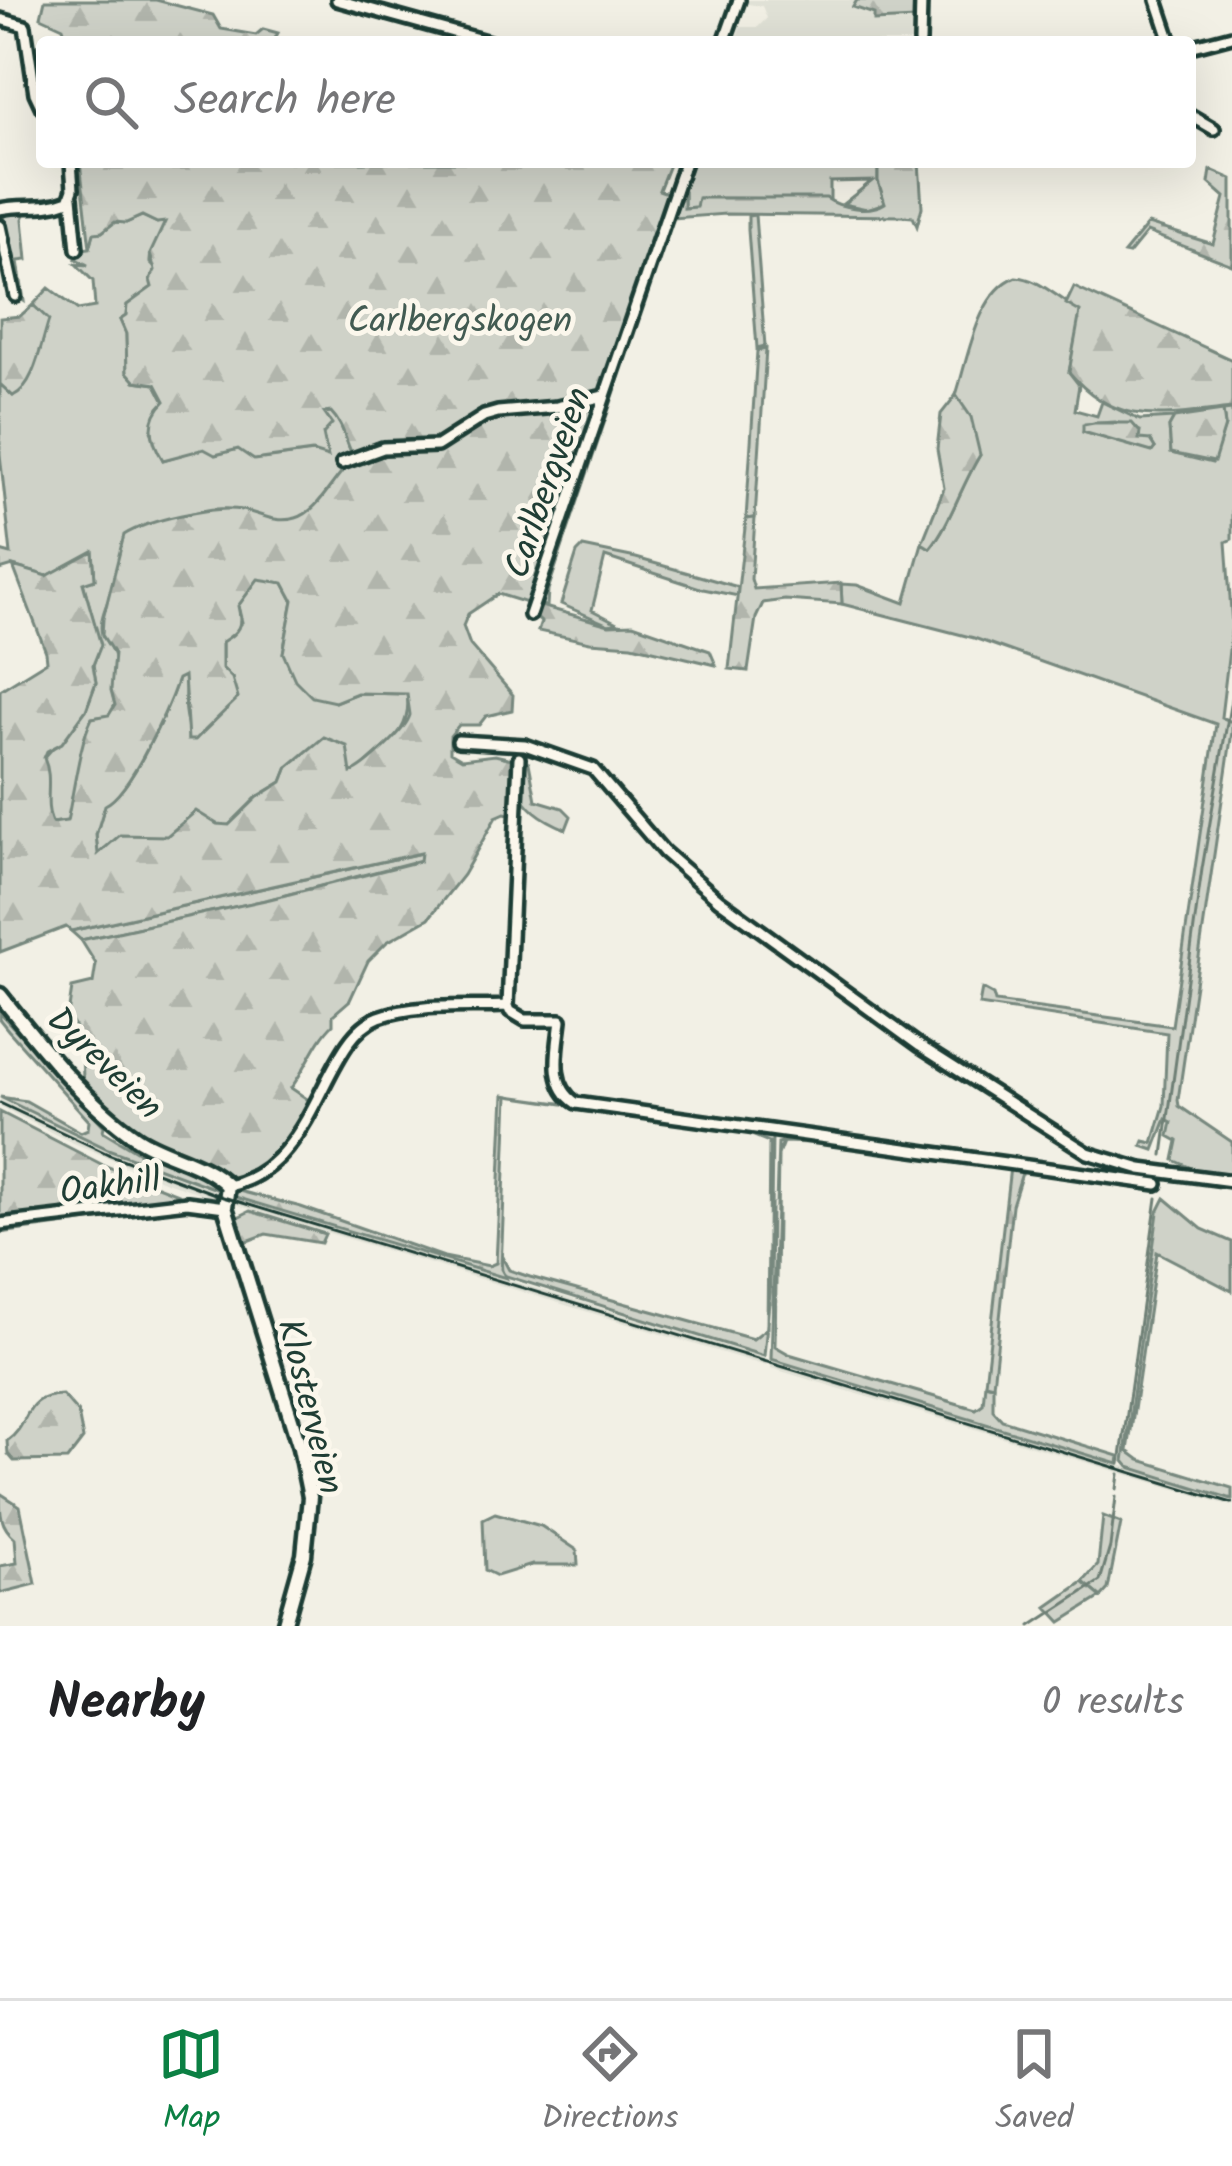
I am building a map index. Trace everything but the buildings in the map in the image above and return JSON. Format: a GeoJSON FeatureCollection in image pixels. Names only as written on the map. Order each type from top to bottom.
{"type":"FeatureCollection","features":[{"type":"Feature","properties":{"kind":"main road","name":"Dyreveien"},"geometry":{"type":"LineString","coordinates":[[0,995],[114,1120],[145,1143],[217,1176],[228,1186]]}},
{"type":"Feature","properties":{"kind":"main road"},"geometry":{"type":"LineString","coordinates":[[225,1204],[228,1186]]}},
{"type":"Feature","properties":{"kind":"main road","name":"Klosterveien"},"geometry":{"type":"LineString","coordinates":[[225,1204],[310,1497],[308,1535],[284,1626]]}},
{"type":"Feature","properties":{"kind":"street"},"geometry":{"type":"LineString","coordinates":[[337,0],[467,36]]}},
{"type":"Feature","properties":{"kind":"street"},"geometry":{"type":"LineString","coordinates":[[726,36],[739,0]]}},
{"type":"Feature","properties":{"kind":"street"},"geometry":{"type":"LineString","coordinates":[[920,36],[921,0]]}},
{"type":"Feature","properties":{"kind":"street"},"geometry":{"type":"LineString","coordinates":[[1157,0],[1169,36]]}},
{"type":"Feature","properties":{"kind":"street"},"geometry":{"type":"LineString","coordinates":[[0,20],[16,22],[28,33],[36,95]]}},
{"type":"Feature","properties":{"kind":"street"},"geometry":{"type":"LineString","coordinates":[[1196,45],[1232,35]]}},
{"type":"Feature","properties":{"kind":"street"},"geometry":{"type":"LineString","coordinates":[[1196,119],[1214,129]]}},
{"type":"Feature","properties":{"kind":"street"},"geometry":{"type":"LineString","coordinates":[[70,168],[77,250]]}},
{"type":"Feature","properties":{"kind":"street","name":"Carlbergveien"},"geometry":{"type":"LineString","coordinates":[[530,615],[683,168]]}},
{"type":"Feature","properties":{"kind":"street"},"geometry":{"type":"LineString","coordinates":[[0,209],[50,206],[72,196]]}},
{"type":"Feature","properties":{"kind":"street"},"geometry":{"type":"LineString","coordinates":[[0,226],[15,296]]}},
{"type":"Feature","properties":{"kind":"street"},"geometry":{"type":"LineString","coordinates":[[342,463],[383,448],[432,447],[498,412],[556,407],[604,396]]}},
{"type":"Feature","properties":{"kind":"street"},"geometry":{"type":"LineString","coordinates":[[458,741],[525,745],[592,770],[664,852],[719,900],[920,1046],[1088,1153],[1141,1169],[1232,1181]]}},
{"type":"Feature","properties":{"kind":"street"},"geometry":{"type":"LineString","coordinates":[[519,758],[508,1006],[525,1020],[561,1020],[557,1076],[566,1096],[576,1103],[1157,1184]]}},
{"type":"Feature","properties":{"kind":"street"},"geometry":{"type":"LineString","coordinates":[[228,1186],[250,1179],[290,1146],[332,1071],[372,1021],[410,1007],[508,1006]]}},
{"type":"Feature","properties":{"kind":"street","name":"Oakhill"},"geometry":{"type":"LineString","coordinates":[[0,1224],[187,1202],[225,1204]]}},
{"type":"Feature","properties":{"kind":"shaded area"},"geometry":{"type":"Polygon","coordinates":[[[747,0],[919,0],[918,36],[737,36],[740,27],[758,27],[767,18],[762,6],[747,0]]]}},
{"type":"Feature","properties":{"kind":"shaded area"},"geometry":{"type":"Polygon","coordinates":[[[0,1097],[108,1149],[224,1192],[222,1200],[69,1141],[0,1107],[0,1097]]]}},
{"type":"Feature","properties":{"kind":"shaded area"},"geometry":{"type":"Polygon","coordinates":[[[231,1197],[766,1357],[766,1366],[250,1209],[229,1202],[231,1197]]]}},
{"type":"Feature","properties":{"kind":"shaded area"},"geometry":{"type":"Polygon","coordinates":[[[771,1359],[1232,1499],[1232,1506],[771,1368],[771,1359]]]}},
{"type":"Feature","properties":{"kind":"green space"},"geometry":{"type":"Polygon","coordinates":[[[45,0],[156,0],[213,15],[221,29],[278,33],[276,36],[66,36],[63,27],[41,17],[45,0]]]}},
{"type":"Feature","properties":{"kind":"green space"},"geometry":{"type":"Polygon","coordinates":[[[857,0],[913,0],[916,19],[874,21],[874,14],[853,7],[857,0]]]}},
{"type":"Feature","properties":{"kind":"green space","name":"Carlbergskogen"},"geometry":{"type":"Polygon","coordinates":[[[81,168],[668,168],[659,190],[670,194],[530,604],[498,594],[468,614],[463,626],[470,645],[513,695],[512,710],[486,716],[479,725],[459,725],[450,736],[450,752],[462,759],[495,755],[529,763],[536,800],[563,808],[571,816],[566,829],[533,810],[521,791],[512,815],[496,817],[463,875],[429,918],[387,942],[368,961],[350,1000],[333,1015],[333,1024],[291,1088],[313,1103],[290,1140],[259,1169],[232,1180],[143,1139],[83,1084],[82,1041],[68,1015],[72,988],[93,983],[96,964],[81,940],[420,861],[421,853],[71,931],[66,927],[0,952],[0,690],[47,661],[13,566],[47,576],[93,551],[95,579],[83,583],[101,645],[93,665],[96,682],[86,710],[62,743],[44,758],[52,823],[67,821],[87,729],[92,718],[109,715],[115,705],[111,690],[114,654],[102,635],[124,535],[164,519],[215,510],[296,518],[313,508],[355,460],[331,412],[324,413],[332,424],[323,434],[328,457],[312,452],[254,460],[238,449],[215,455],[204,449],[163,460],[152,430],[165,401],[156,384],[135,381],[127,372],[126,334],[120,320],[126,316],[127,305],[152,287],[155,270],[150,254],[165,222],[142,216],[94,233],[90,248],[81,168]],[[258,579],[238,606],[238,628],[222,642],[222,668],[232,678],[238,698],[195,740],[188,740],[184,676],[178,679],[136,768],[105,805],[96,835],[98,854],[120,835],[167,836],[196,811],[217,824],[229,825],[282,782],[288,767],[324,737],[347,746],[351,773],[401,730],[410,715],[407,694],[357,693],[335,702],[312,697],[295,680],[283,653],[293,600],[284,583],[258,579]]]}},
{"type":"Feature","properties":{"kind":"green space"},"geometry":{"type":"Polygon","coordinates":[[[686,168],[878,168],[885,203],[867,209],[843,204],[872,181],[830,182],[830,199],[699,198],[696,207],[684,208],[684,192],[680,191],[686,168]]]}},
{"type":"Feature","properties":{"kind":"green space"},"geometry":{"type":"Polygon","coordinates":[[[878,168],[919,168],[922,207],[917,226],[913,217],[901,216],[670,215],[677,190],[684,192],[684,208],[696,207],[698,198],[826,198],[871,208],[885,203],[878,168]]]}},
{"type":"Feature","properties":{"kind":"green space"},"geometry":{"type":"Polygon","coordinates":[[[1211,170],[1232,179],[1232,265],[1147,232],[1129,254],[1124,253],[1148,224],[1213,244],[1225,197],[1209,183],[1211,170]]]}},
{"type":"Feature","properties":{"kind":"green space"},"geometry":{"type":"Polygon","coordinates":[[[9,209],[26,212],[27,260],[18,261],[24,301],[18,297],[1,221],[9,209]]]}},
{"type":"Feature","properties":{"kind":"green space"},"geometry":{"type":"Polygon","coordinates":[[[755,215],[765,346],[757,348],[748,230],[748,216],[755,215]]]}},
{"type":"Feature","properties":{"kind":"green space"},"geometry":{"type":"Polygon","coordinates":[[[142,216],[157,223],[165,221],[150,257],[156,269],[152,287],[127,305],[126,316],[120,320],[126,333],[127,372],[136,381],[156,384],[165,402],[151,431],[163,460],[204,448],[216,455],[238,449],[264,459],[312,452],[322,434],[323,412],[331,412],[355,460],[318,504],[294,519],[218,509],[151,524],[111,594],[101,623],[113,655],[115,705],[110,715],[92,718],[68,821],[52,823],[44,758],[86,710],[96,683],[93,665],[100,645],[83,582],[95,579],[93,552],[47,576],[13,566],[0,570],[0,551],[11,554],[0,454],[0,384],[13,396],[32,370],[48,321],[33,305],[49,288],[78,310],[95,307],[93,281],[76,264],[88,265],[76,259],[82,249],[90,248],[94,232],[142,216]]]}},
{"type":"Feature","properties":{"kind":"green space"},"geometry":{"type":"Polygon","coordinates":[[[1016,277],[1025,278],[1081,311],[1069,372],[1079,385],[1075,410],[1097,416],[1102,402],[1140,420],[1174,418],[1169,427],[1171,453],[1212,463],[1225,426],[1223,411],[1232,410],[1232,539],[1226,542],[1232,625],[1221,717],[1232,722],[1232,732],[1178,1100],[1179,1106],[1232,1142],[1232,1173],[1198,1171],[1174,1160],[1178,1141],[1169,1136],[1172,1122],[1166,1119],[1154,1150],[1142,1146],[1144,1141],[1153,1143],[1164,1106],[1167,1033],[979,1005],[982,989],[995,1002],[1172,1026],[1216,724],[974,638],[842,604],[841,584],[905,603],[922,543],[930,548],[950,516],[980,455],[956,395],[983,311],[1003,285],[1016,277]],[[1115,422],[1085,424],[1083,432],[1151,451],[1155,448],[1150,440],[1142,443],[1138,439],[1140,431],[1115,422]]]}},
{"type":"Feature","properties":{"kind":"green space"},"geometry":{"type":"Polygon","coordinates":[[[1074,287],[1232,360],[1232,408],[1144,414],[1105,403],[1087,390],[1069,372],[1080,312],[1066,304],[1074,287]]]}},
{"type":"Feature","properties":{"kind":"green space"},"geometry":{"type":"Polygon","coordinates":[[[33,305],[49,320],[32,374],[13,396],[0,384],[0,318],[20,316],[33,305]]]}},
{"type":"Feature","properties":{"kind":"green space"},"geometry":{"type":"Polygon","coordinates":[[[766,349],[755,518],[746,519],[757,351],[766,349]]]}},
{"type":"Feature","properties":{"kind":"green space"},"geometry":{"type":"Polygon","coordinates":[[[615,391],[548,590],[547,606],[537,605],[610,392],[615,391]]]}},
{"type":"Feature","properties":{"kind":"green space"},"geometry":{"type":"Polygon","coordinates":[[[956,395],[971,417],[980,455],[930,548],[922,543],[944,488],[937,449],[941,414],[956,395]]]}},
{"type":"Feature","properties":{"kind":"green space"},"geometry":{"type":"Polygon","coordinates":[[[1223,411],[1225,426],[1214,462],[1171,453],[1169,427],[1174,418],[1223,411]]]}},
{"type":"Feature","properties":{"kind":"green space"},"geometry":{"type":"Polygon","coordinates":[[[1132,423],[1140,432],[1139,439],[1150,440],[1155,448],[1152,452],[1083,432],[1083,425],[1132,423]]]}},
{"type":"Feature","properties":{"kind":"green space"},"geometry":{"type":"Polygon","coordinates":[[[755,518],[754,589],[841,583],[842,604],[763,603],[756,618],[748,671],[729,669],[746,519],[755,518]]]}},
{"type":"Feature","properties":{"kind":"green space"},"geometry":{"type":"Polygon","coordinates":[[[583,547],[738,587],[738,596],[605,557],[592,610],[617,623],[609,625],[561,604],[583,547]]]}},
{"type":"Feature","properties":{"kind":"green space"},"geometry":{"type":"Polygon","coordinates":[[[258,578],[284,583],[293,600],[283,653],[335,702],[357,693],[407,694],[401,730],[358,772],[288,767],[282,782],[257,797],[229,825],[98,855],[96,835],[105,804],[137,768],[178,679],[184,676],[188,739],[196,739],[232,678],[222,668],[222,641],[242,622],[238,606],[258,578]]]}},
{"type":"Feature","properties":{"kind":"green space"},"geometry":{"type":"Polygon","coordinates":[[[537,605],[609,625],[633,624],[710,651],[716,665],[632,645],[538,631],[541,622],[533,615],[537,605]]]}},
{"type":"Feature","properties":{"kind":"green space"},"geometry":{"type":"Polygon","coordinates":[[[421,853],[421,860],[270,899],[81,940],[71,931],[421,853]]]}},
{"type":"Feature","properties":{"kind":"green space"},"geometry":{"type":"Polygon","coordinates":[[[0,1013],[104,1126],[103,1131],[146,1157],[166,1159],[217,1180],[224,1192],[108,1149],[0,1097],[26,1101],[81,1132],[88,1129],[89,1121],[8,1030],[0,1013]]]}},
{"type":"Feature","properties":{"kind":"green space"},"geometry":{"type":"Polygon","coordinates":[[[504,1095],[508,1096],[501,1269],[506,1278],[232,1196],[239,1191],[301,1207],[444,1257],[489,1266],[496,1263],[504,1095]]]}},
{"type":"Feature","properties":{"kind":"green space"},"geometry":{"type":"Polygon","coordinates":[[[508,1096],[736,1127],[772,1136],[767,1323],[769,1142],[700,1124],[508,1096]]]}},
{"type":"Feature","properties":{"kind":"green space"},"geometry":{"type":"Polygon","coordinates":[[[0,1112],[103,1165],[178,1194],[204,1211],[179,1209],[0,1233],[0,1112]]]}},
{"type":"Feature","properties":{"kind":"green space"},"geometry":{"type":"Polygon","coordinates":[[[800,1138],[1022,1167],[1022,1173],[843,1144],[783,1142],[778,1155],[775,1346],[976,1409],[983,1404],[985,1383],[993,1385],[993,1410],[1002,1420],[1119,1456],[1118,1464],[771,1359],[778,1143],[800,1138]]]}},
{"type":"Feature","properties":{"kind":"green space"},"geometry":{"type":"Polygon","coordinates":[[[1010,1167],[1022,1173],[1012,1205],[993,1385],[985,1383],[1010,1167]]]}},
{"type":"Feature","properties":{"kind":"green space"},"geometry":{"type":"Polygon","coordinates":[[[1165,1198],[1202,1229],[1232,1242],[1232,1291],[1157,1252],[1128,1451],[1140,1460],[1232,1488],[1232,1499],[1129,1467],[1124,1461],[1158,1212],[1165,1198]]]}},
{"type":"Feature","properties":{"kind":"green space"},"geometry":{"type":"Polygon","coordinates":[[[250,1211],[325,1234],[321,1243],[266,1234],[242,1243],[234,1219],[250,1211]]]}},
{"type":"Feature","properties":{"kind":"green space"},"geometry":{"type":"Polygon","coordinates":[[[501,1255],[509,1270],[530,1277],[753,1339],[767,1328],[764,1356],[506,1276],[501,1255]]]}},
{"type":"Feature","properties":{"kind":"green space"},"geometry":{"type":"Polygon","coordinates":[[[62,1395],[78,1413],[83,1439],[67,1460],[14,1461],[7,1441],[33,1405],[62,1395]]]}},
{"type":"Feature","properties":{"kind":"green space"},"geometry":{"type":"Polygon","coordinates":[[[0,1493],[20,1506],[36,1584],[0,1593],[0,1566],[17,1563],[15,1538],[2,1518],[0,1493]]]}},
{"type":"Feature","properties":{"kind":"green space"},"geometry":{"type":"Polygon","coordinates":[[[495,1513],[541,1526],[577,1550],[578,1565],[532,1565],[497,1576],[485,1570],[483,1519],[495,1513]]]}},
{"type":"Feature","properties":{"kind":"green space"},"geometry":{"type":"Polygon","coordinates":[[[1103,1516],[1121,1523],[1108,1589],[1101,1597],[1083,1582],[1098,1565],[1103,1516]]]}},
{"type":"Feature","properties":{"kind":"green space"},"geometry":{"type":"Polygon","coordinates":[[[1083,1582],[1101,1597],[1061,1622],[1047,1607],[1083,1582]]]}},
{"type":"Feature","properties":{"kind":"waterway"},"geometry":{"type":"LineString","coordinates":[[1163,1155],[1202,869],[1232,694]]}},
{"type":"Feature","properties":{"kind":"waterway"},"geometry":{"type":"LineString","coordinates":[[1120,1464],[1157,1198]]}},
{"type":"Feature","properties":{"kind":"waterway"},"geometry":{"type":"LineString","coordinates":[[1117,1489],[1119,1474]]}},
{"type":"Feature","properties":{"kind":"waterway"},"geometry":{"type":"LineString","coordinates":[[1031,1626],[1100,1581],[1116,1497]]}},
{"type":"Feature","properties":{"kind":"railway"},"geometry":{"type":"LineString","coordinates":[[0,1103],[108,1154],[223,1197],[1232,1503]]}}]}
